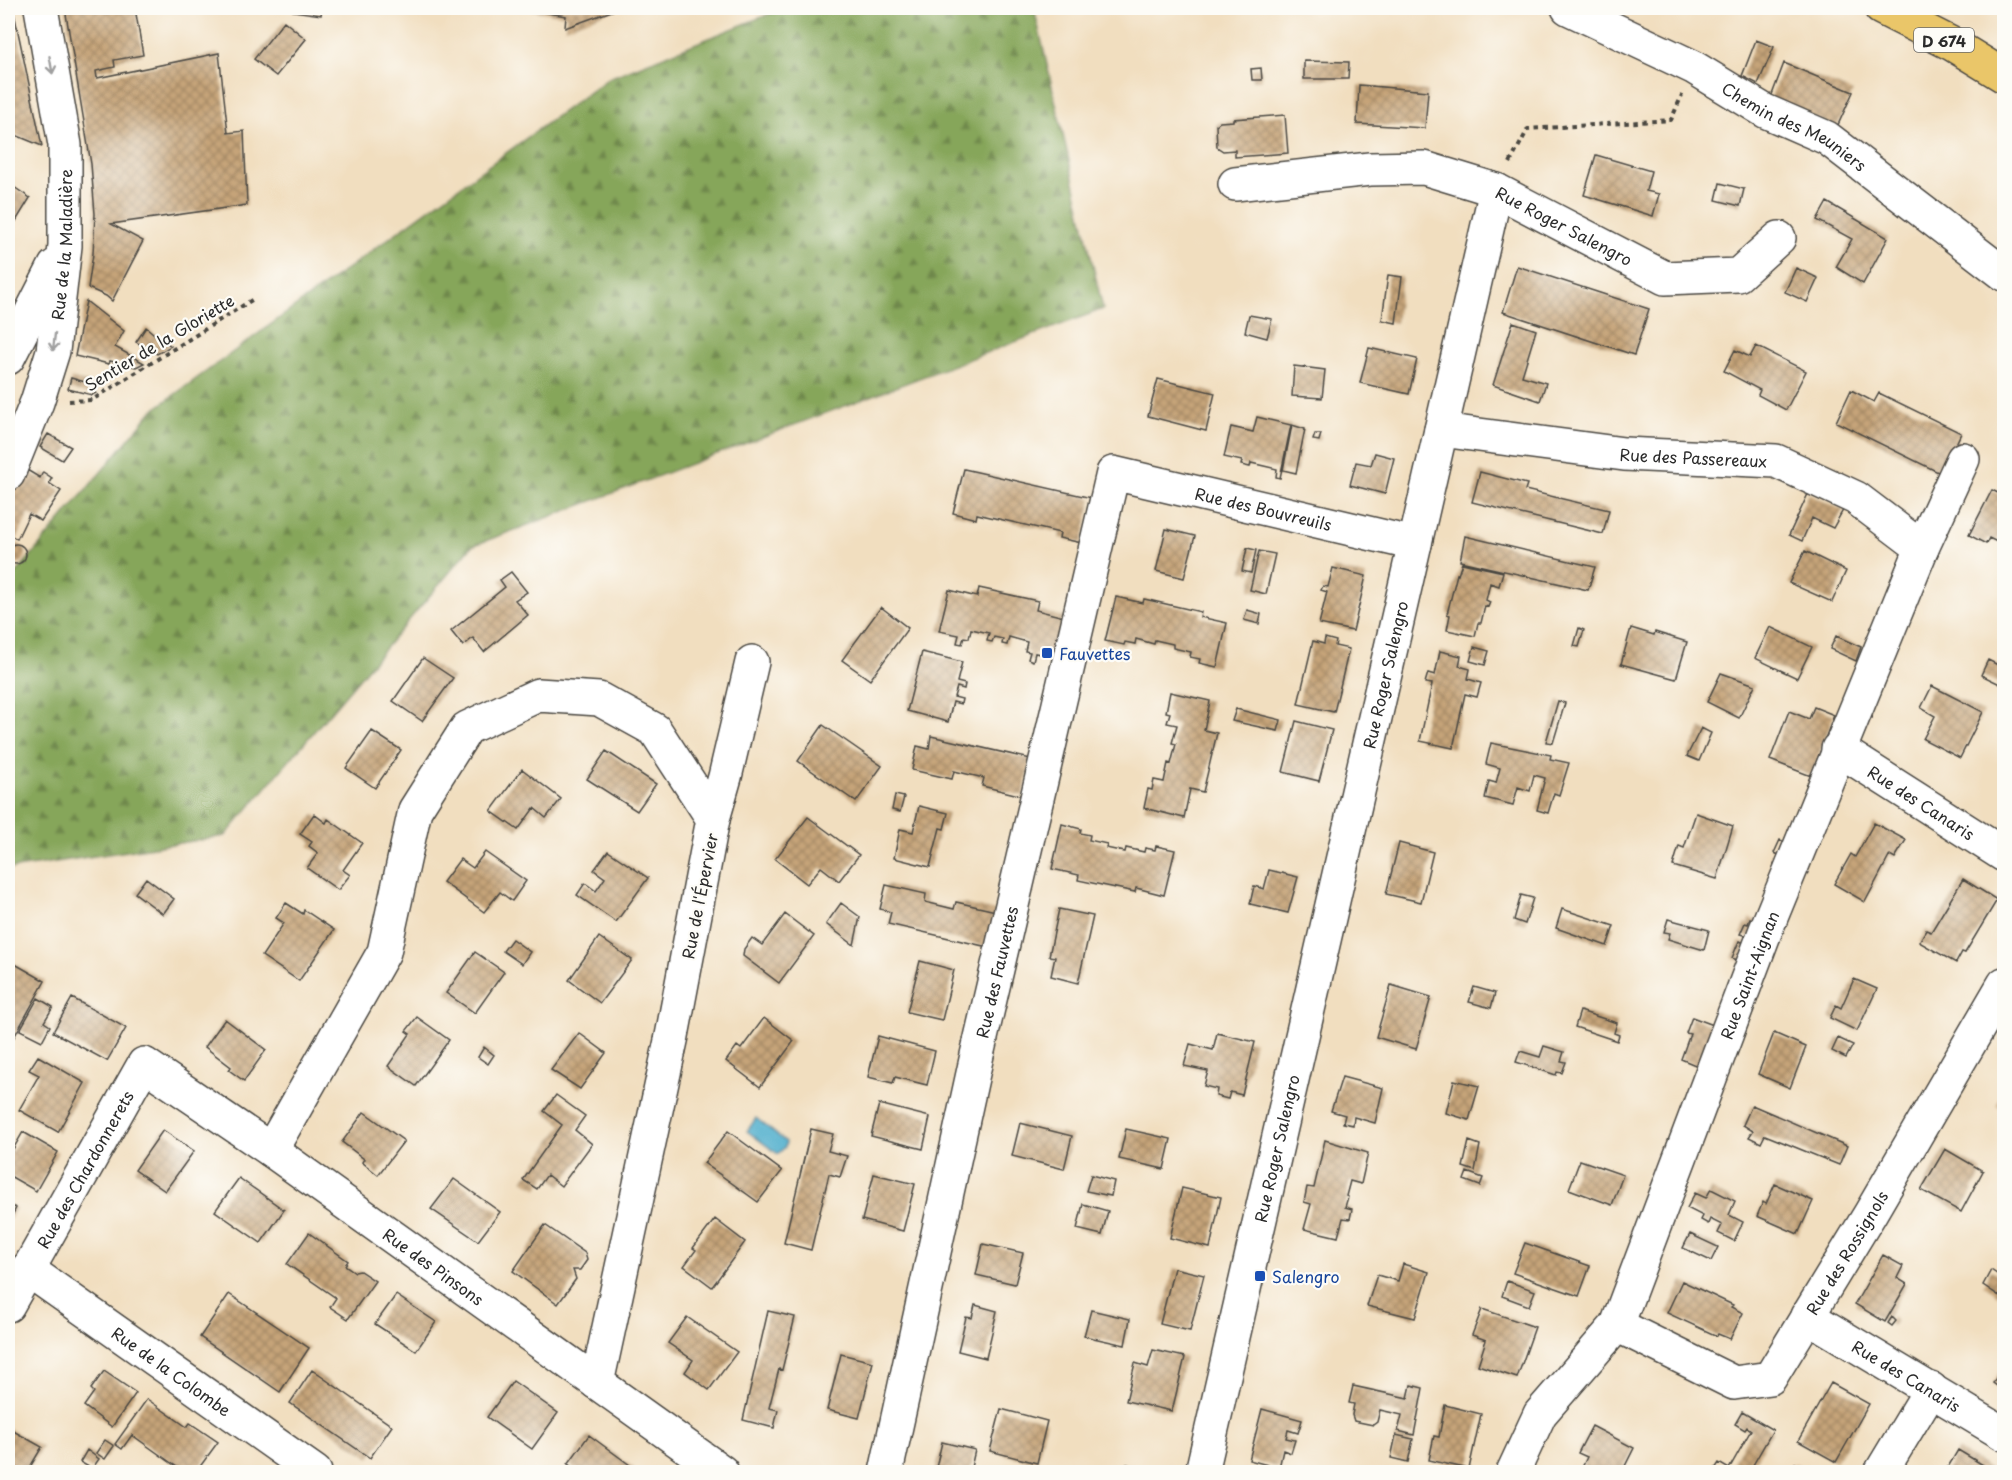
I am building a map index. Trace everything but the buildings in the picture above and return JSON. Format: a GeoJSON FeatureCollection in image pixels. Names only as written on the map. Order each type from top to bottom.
{"type":"FeatureCollection","features":[{"type":"Feature","properties":{"kind":"main road","name":"D 674"},"geometry":{"type":"LineString","coordinates":[[1881,8],[1952,44],[2004,76]]}},
{"type":"Feature","properties":{"kind":"street","name":"Rue de la Maladière"},"geometry":{"type":"LineString","coordinates":[[8,474],[37,402],[53,351],[65,246],[65,145],[41,8]]}},
{"type":"Feature","properties":{"kind":"street","name":"Chemin des Meuniers"},"geometry":{"type":"LineString","coordinates":[[1568,8],[1693,67],[1766,111],[1827,138],[2004,274]]}},
{"type":"Feature","properties":{"kind":"street"},"geometry":{"type":"LineString","coordinates":[[1235,184],[1370,169],[1424,168],[1496,190]]}},
{"type":"Feature","properties":{"kind":"street","name":"Rue Roger Salengro"},"geometry":{"type":"LineString","coordinates":[[1202,1473],[1496,190],[1665,278],[1737,275],[1779,238]]}},
{"type":"Feature","properties":{"kind":"street"},"geometry":{"type":"LineString","coordinates":[[8,358],[65,246]]}},
{"type":"Feature","properties":{"kind":"street","name":"Rue des Passereaux"},"geometry":{"type":"LineString","coordinates":[[1441,430],[1624,453],[1776,461],[1856,498],[1922,548]]}},
{"type":"Feature","properties":{"kind":"street","name":"Rue Saint-Aignan"},"geometry":{"type":"LineString","coordinates":[[1513,1473],[1540,1414],[1617,1325],[1761,943],[1838,749],[1922,548],[1963,459]]}},
{"type":"Feature","properties":{"kind":"street","name":"Rue des Bouvreuils"},"geometry":{"type":"LineString","coordinates":[[1113,473],[1415,544]]}},
{"type":"Feature","properties":{"kind":"street","name":"Rue des Fauvettes"},"geometry":{"type":"LineString","coordinates":[[886,1473],[977,1055],[1113,473]]}},
{"type":"Feature","properties":{"kind":"street"},"geometry":{"type":"LineString","coordinates":[[713,819],[752,662]]}},
{"type":"Feature","properties":{"kind":"street","name":"Rue de l'Épervier"},"geometry":{"type":"LineString","coordinates":[[271,1149],[384,952],[415,810],[467,728],[538,695],[599,699],[655,730],[713,819],[672,1036],[597,1383]]}},
{"type":"Feature","properties":{"kind":"street","name":"Rue des Canaris"},"geometry":{"type":"LineString","coordinates":[[1838,749],[2004,855]]}},
{"type":"Feature","properties":{"kind":"street","name":"Rue des Rossignols"},"geometry":{"type":"LineString","coordinates":[[1617,1325],[1734,1383],[1770,1378],[1870,1214],[2004,984]]}},
{"type":"Feature","properties":{"kind":"street","name":"Rue des Pinsons"},"geometry":{"type":"LineString","coordinates":[[144,1064],[271,1149],[722,1473]]}},
{"type":"Feature","properties":{"kind":"street","name":"Rue des Chardonnerets"},"geometry":{"type":"LineString","coordinates":[[8,1305],[144,1064]]}},
{"type":"Feature","properties":{"kind":"street","name":"Rue de la Colombe"},"geometry":{"type":"LineString","coordinates":[[27,1269],[315,1473]]}},
{"type":"Feature","properties":{"kind":"street","name":"Rue des Canaris"},"geometry":{"type":"LineString","coordinates":[[1807,1317],[2004,1434]]}},
{"type":"Feature","properties":{"kind":"street"},"geometry":{"type":"LineString","coordinates":[[1881,1473],[1931,1389]]}},
{"type":"Feature","properties":{"kind":"path"},"geometry":{"type":"LineString","coordinates":[[1496,190],[1528,129],[1671,120],[1693,67]]}},
{"type":"Feature","properties":{"kind":"path","name":"Sentier de la Gloriette"},"geometry":{"type":"LineString","coordinates":[[37,402],[92,400],[255,298]]}},
{"type":"Feature","properties":{"kind":"green space"},"geometry":{"type":"Polygon","coordinates":[[[784,8],[1034,8],[1103,309],[472,546],[225,836],[8,871],[8,583],[152,411],[609,78],[784,8]]]}},
{"type":"Feature","properties":{"kind":"water"},"geometry":{"type":"Polygon","coordinates":[[[756,1118],[786,1142],[785,1147],[778,1154],[747,1131],[756,1118]]]}},
{"type":"Feature","properties":{"kind":"place","name":"Fauvettes"},"geometry":{"type":"Point","coordinates":[1047,653]}},
{"type":"Feature","properties":{"kind":"place","name":"Salengro"},"geometry":{"type":"Point","coordinates":[1260,1276]}}]}
